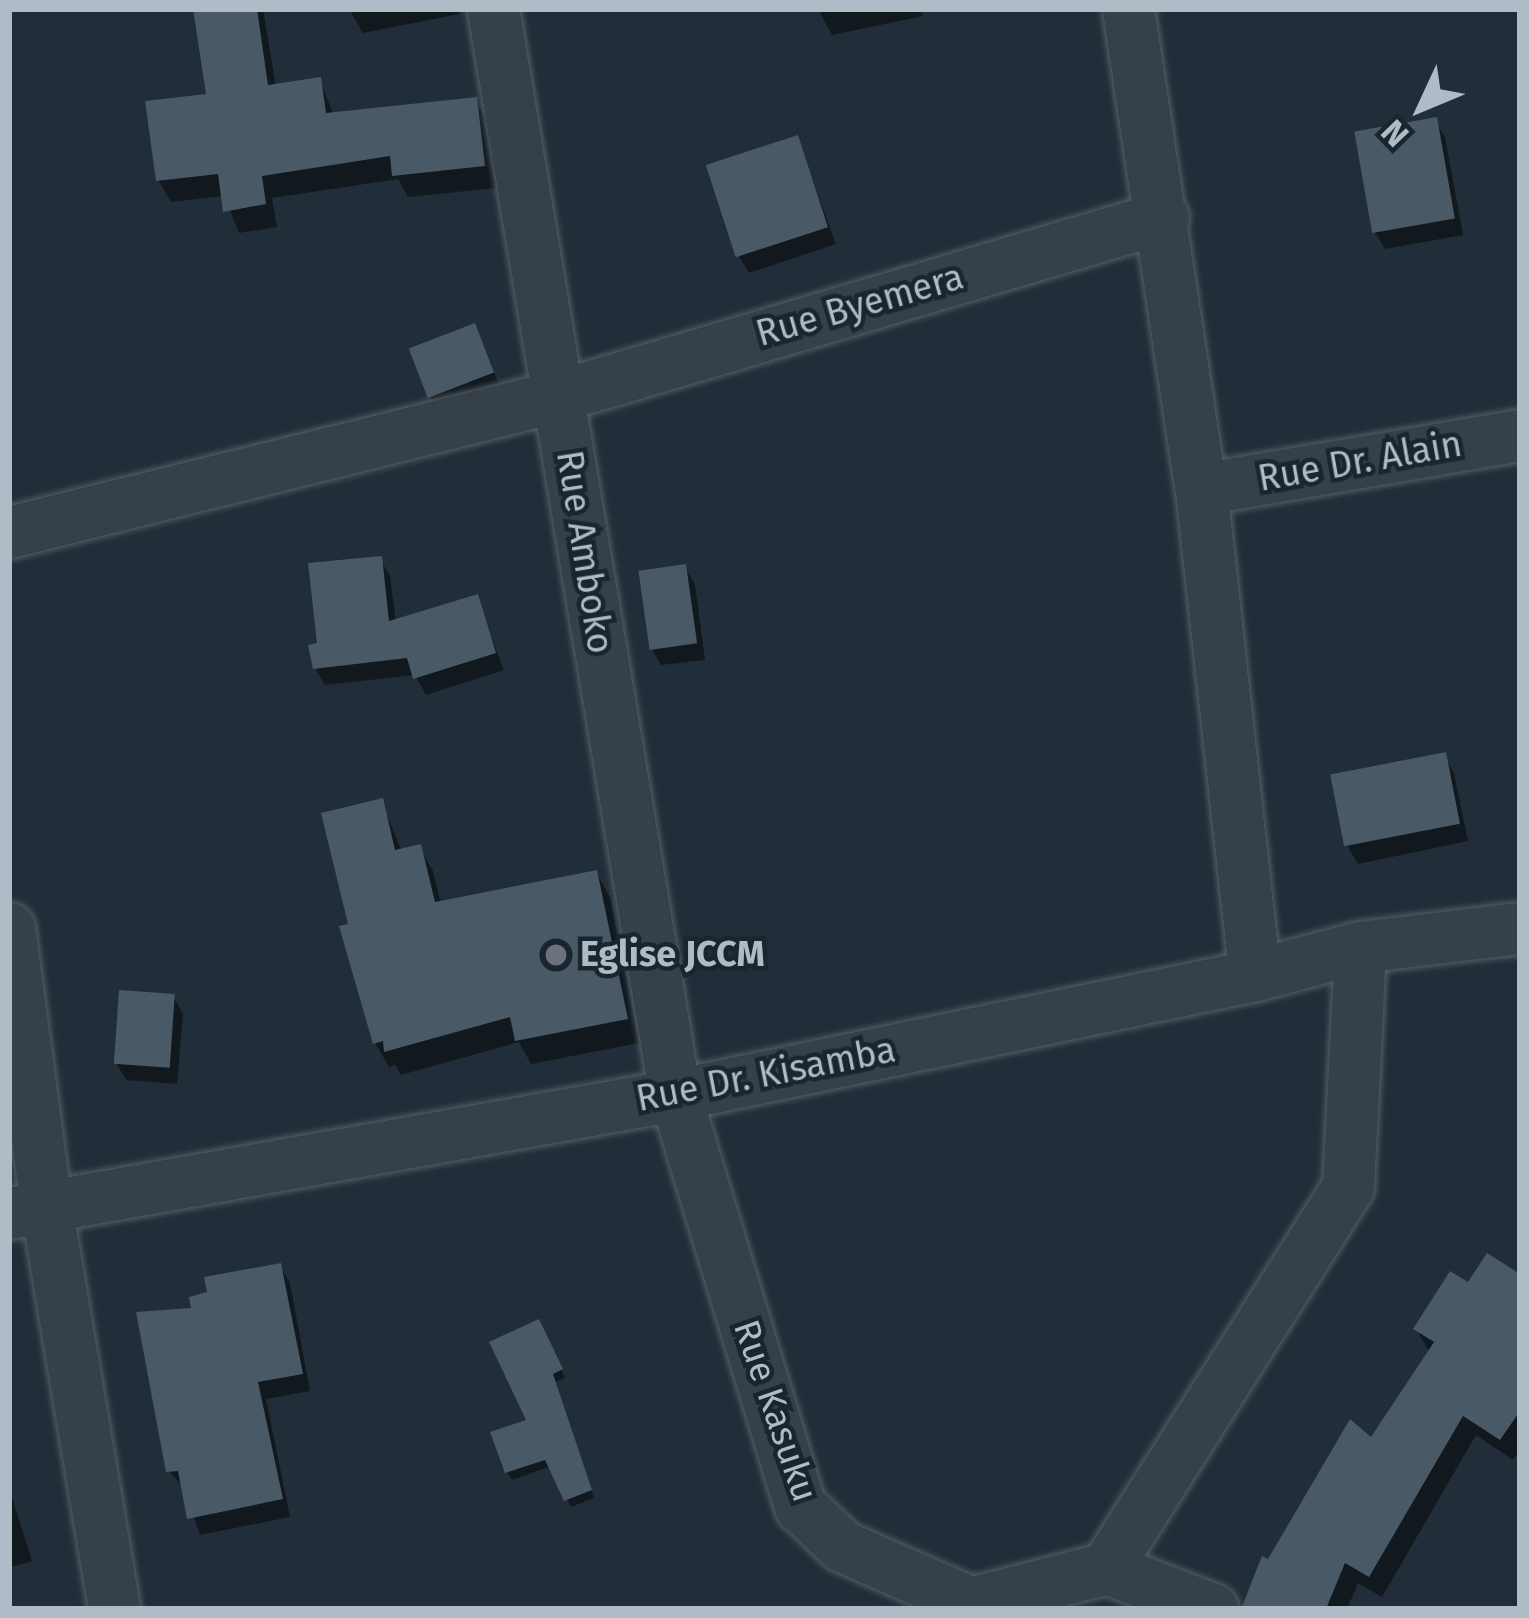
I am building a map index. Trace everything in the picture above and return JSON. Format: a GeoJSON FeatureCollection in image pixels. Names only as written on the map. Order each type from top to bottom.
{"type":"FeatureCollection","features":[{"type":"Feature","properties":{"kind":"street","name":"Rue Amboko"},"geometry":{"type":"LineString","coordinates":[[493,9],[675,1095]]}},
{"type":"Feature","properties":{"kind":"street"},"geometry":{"type":"LineString","coordinates":[[1128,9],[1201,489],[1255,974]]}},
{"type":"Feature","properties":{"kind":"street","name":"Rue Byemera"},"geometry":{"type":"LineString","coordinates":[[9,532],[558,396],[1163,217]]}},
{"type":"Feature","properties":{"kind":"street","name":"Rue Dr. Alain"},"geometry":{"type":"LineString","coordinates":[[1201,489],[1520,435]]}},
{"type":"Feature","properties":{"kind":"street"},"geometry":{"type":"LineString","coordinates":[[9,928],[28,1209],[114,1609]]}},
{"type":"Feature","properties":{"kind":"street","name":"Rue Dr. Kisamba"},"geometry":{"type":"LineString","coordinates":[[28,1209],[675,1095],[1255,974],[1360,947],[1520,928]]}},
{"type":"Feature","properties":{"kind":"street"},"geometry":{"type":"LineString","coordinates":[[1212,1609],[1106,1568],[1348,1187],[1360,947]]}},
{"type":"Feature","properties":{"kind":"street","name":"Rue Kasuku"},"geometry":{"type":"LineString","coordinates":[[675,1095],[800,1506],[842,1546],[971,1603],[1106,1568]]}},
{"type":"Feature","properties":{"kind":"building"},"geometry":{"type":"Polygon","coordinates":[[[193,9],[257,9],[268,85],[321,77],[326,113],[477,97],[485,166],[392,176],[390,156],[262,176],[266,204],[223,212],[218,174],[156,181],[145,101],[206,94],[193,9]]]}},
{"type":"Feature","properties":{"kind":"building"},"geometry":{"type":"Polygon","coordinates":[[[1437,117],[1455,218],[1372,233],[1354,132],[1437,117]]]}},
{"type":"Feature","properties":{"kind":"building"},"geometry":{"type":"Polygon","coordinates":[[[798,135],[828,227],[736,257],[706,165],[798,135]]]}},
{"type":"Feature","properties":{"kind":"building"},"geometry":{"type":"Polygon","coordinates":[[[475,323],[494,372],[428,398],[409,348],[475,323]]]}},
{"type":"Feature","properties":{"kind":"building"},"geometry":{"type":"Polygon","coordinates":[[[382,556],[389,621],[478,594],[496,653],[413,679],[407,658],[313,669],[308,645],[317,643],[308,563],[382,556]]]}},
{"type":"Feature","properties":{"kind":"building"},"geometry":{"type":"Polygon","coordinates":[[[686,564],[697,643],[650,650],[638,571],[686,564]]]}},
{"type":"Feature","properties":{"kind":"building"},"geometry":{"type":"Polygon","coordinates":[[[1446,752],[1460,824],[1344,846],[1330,775],[1446,752]]]}},
{"type":"Feature","properties":{"kind":"building"},"geometry":{"type":"Polygon","coordinates":[[[383,798],[395,850],[421,844],[435,902],[597,870],[628,1019],[515,1041],[510,1017],[384,1052],[383,1041],[373,1044],[339,926],[348,924],[321,813],[383,798]]]}},
{"type":"Feature","properties":{"kind":"building"},"geometry":{"type":"Polygon","coordinates":[[[119,990],[175,994],[170,1068],[114,1064],[119,990]]]}},
{"type":"Feature","properties":{"kind":"building"},"geometry":{"type":"Polygon","coordinates":[[[1487,1253],[1520,1274],[1520,1411],[1500,1440],[1463,1416],[1369,1577],[1345,1563],[1326,1609],[1241,1609],[1262,1556],[1268,1559],[1350,1419],[1371,1437],[1434,1342],[1413,1329],[1450,1271],[1468,1282],[1487,1253]]]}},
{"type":"Feature","properties":{"kind":"building"},"geometry":{"type":"Polygon","coordinates":[[[281,1263],[303,1374],[258,1382],[283,1499],[187,1519],[178,1471],[166,1472],[136,1312],[191,1308],[189,1297],[207,1292],[204,1277],[281,1263]]]}},
{"type":"Feature","properties":{"kind":"building"},"geometry":{"type":"Polygon","coordinates":[[[539,1319],[563,1369],[553,1374],[592,1490],[564,1501],[545,1460],[505,1473],[490,1432],[526,1420],[489,1342],[539,1319]]]}},
{"type":"Feature","properties":{"kind":"place","name":"Eglise JCCM"},"geometry":{"type":"Point","coordinates":[556,955]}}]}
